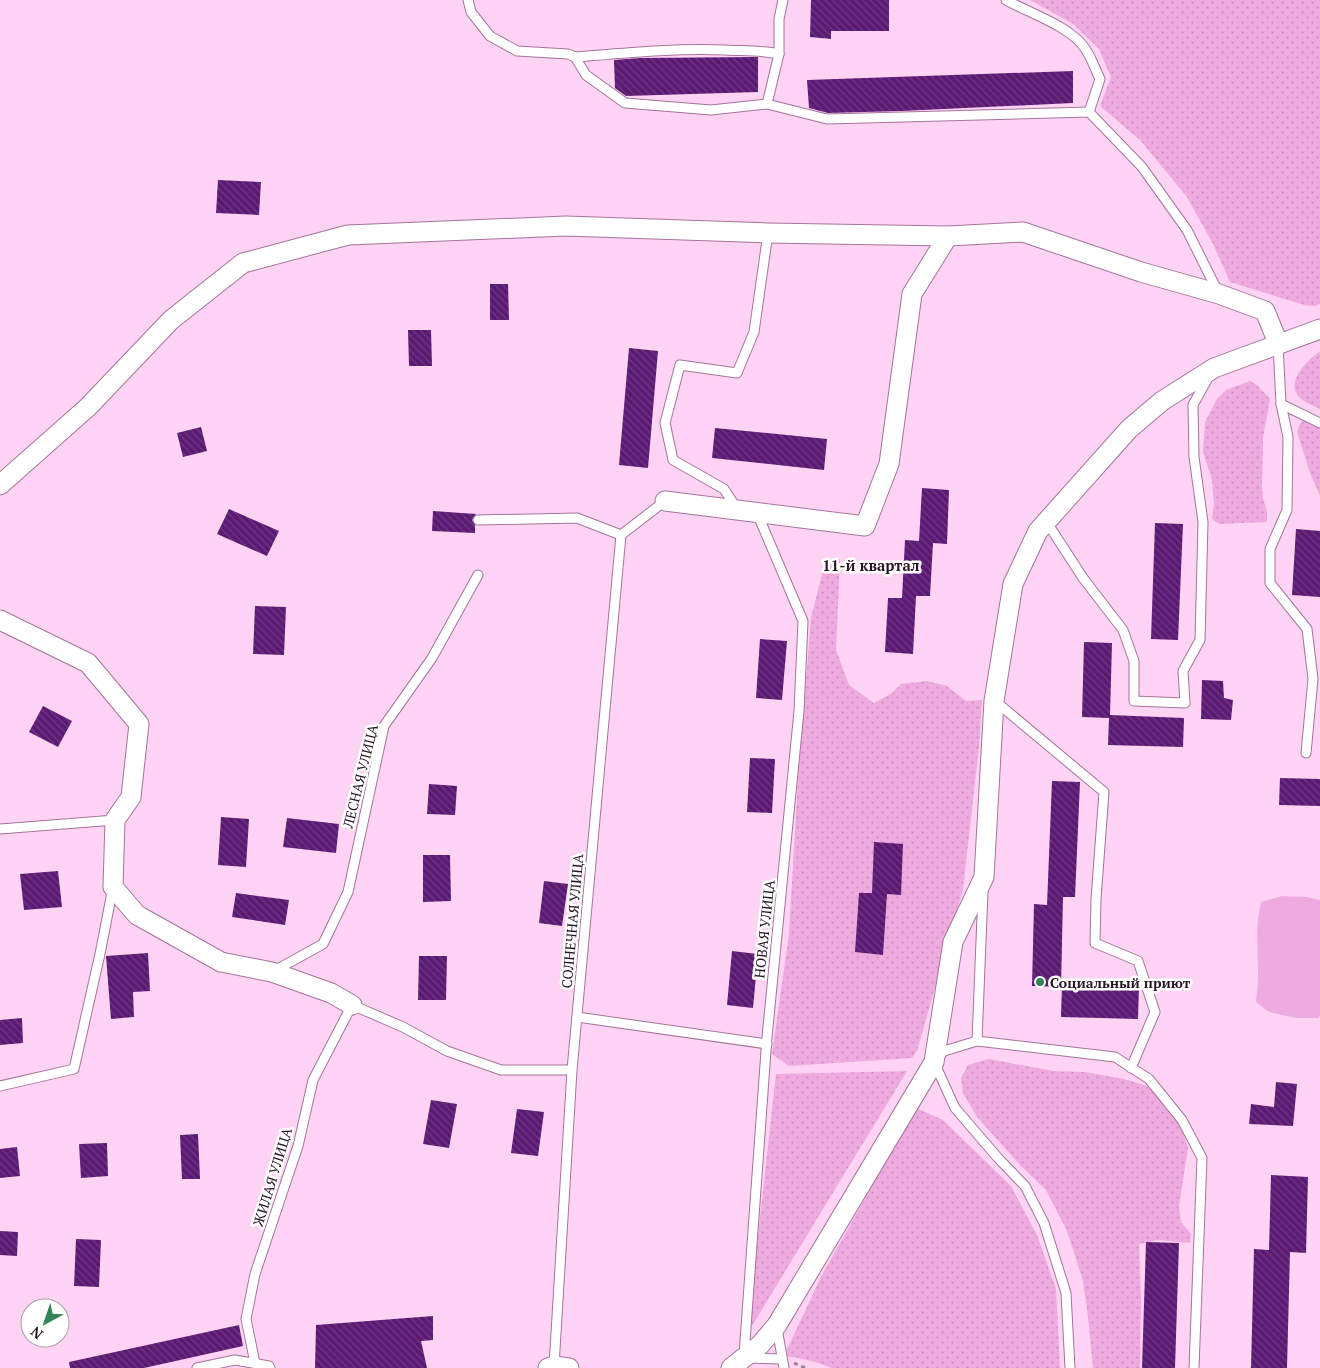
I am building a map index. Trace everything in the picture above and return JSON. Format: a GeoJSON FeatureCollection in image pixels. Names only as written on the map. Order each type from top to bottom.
{"type":"FeatureCollection","features":[{"type":"Feature","properties":{"kind":"street"},"geometry":{"type":"LineString","coordinates":[[0,486],[88,407],[171,320],[243,263],[348,235],[566,226],[768,233],[948,236],[1023,232],[1141,272],[1220,294],[1265,311],[1278,344]]}},
{"type":"Feature","properties":{"kind":"street"},"geometry":{"type":"LineString","coordinates":[[665,501],[865,526],[889,464],[912,294],[948,236]]}},
{"type":"Feature","properties":{"kind":"street"},"geometry":{"type":"LineString","coordinates":[[740,1365],[777,1325],[934,1062],[953,942],[984,877],[994,701],[1013,584],[1038,531],[1129,429],[1162,401],[1214,368],[1320,329]]}},
{"type":"Feature","properties":{"kind":"street"},"geometry":{"type":"LineString","coordinates":[[0,620],[88,663],[139,724],[131,797],[115,820],[113,887],[137,915],[221,962],[272,972],[331,992],[352,1005]]}},
{"type":"Feature","properties":{"kind":"lane"},"geometry":{"type":"LineString","coordinates":[[468,0],[471,12],[490,36],[517,51],[568,54],[575,57],[639,51],[698,49],[766,51],[779,54]]}},
{"type":"Feature","properties":{"kind":"lane"},"geometry":{"type":"LineString","coordinates":[[767,104],[779,54],[778,19],[783,0]]}},
{"type":"Feature","properties":{"kind":"lane"},"geometry":{"type":"LineString","coordinates":[[1006,0],[1052,22],[1068,32],[1086,48],[1100,79],[1089,112]]}},
{"type":"Feature","properties":{"kind":"lane"},"geometry":{"type":"LineString","coordinates":[[575,57],[586,75],[625,103],[710,110],[767,104],[827,120],[1089,112],[1142,167],[1187,230],[1220,294]]}},
{"type":"Feature","properties":{"kind":"lane"},"geometry":{"type":"LineString","coordinates":[[738,511],[724,489],[673,460],[665,423],[680,365],[737,373],[754,332],[768,233]]}},
{"type":"Feature","properties":{"kind":"lane"},"geometry":{"type":"LineString","coordinates":[[1278,344],[1282,404],[1288,438],[1287,510],[1270,549],[1270,583],[1307,629],[1313,679],[1306,754]]}},
{"type":"Feature","properties":{"kind":"lane"},"geometry":{"type":"LineString","coordinates":[[1046,520],[1084,578],[1123,630],[1134,661],[1134,701],[1185,703],[1183,671],[1200,640],[1203,522],[1194,457],[1193,405],[1214,368]]}},
{"type":"Feature","properties":{"kind":"lane"},"geometry":{"type":"LineString","coordinates":[[1282,404],[1320,423]]}},
{"type":"Feature","properties":{"kind":"lane"},"geometry":{"type":"LineString","coordinates":[[478,520],[577,518],[621,535],[665,501]]}},
{"type":"Feature","properties":{"kind":"lane","name":"НОВАЯ УЛИЦА"},"geometry":{"type":"LineString","coordinates":[[740,1365],[766,1044],[799,711],[803,621],[757,513]]}},
{"type":"Feature","properties":{"kind":"lane","name":"СОЛНЕЧНАЯ УЛИЦА"},"geometry":{"type":"LineString","coordinates":[[557,1367],[572,1070],[621,535]]}},
{"type":"Feature","properties":{"kind":"lane","name":"ЛЕСНАЯ УЛИЦА"},"geometry":{"type":"LineString","coordinates":[[272,972],[324,944],[348,892],[384,726],[432,658],[478,575]]}},
{"type":"Feature","properties":{"kind":"lane"},"geometry":{"type":"LineString","coordinates":[[994,701],[1104,792],[1096,899],[1096,944],[1138,961],[1155,1012],[1131,1068]]}},
{"type":"Feature","properties":{"kind":"lane"},"geometry":{"type":"LineString","coordinates":[[0,829],[115,820]]}},
{"type":"Feature","properties":{"kind":"lane"},"geometry":{"type":"LineString","coordinates":[[977,1041],[984,877]]}},
{"type":"Feature","properties":{"kind":"lane"},"geometry":{"type":"LineString","coordinates":[[0,1086],[74,1069],[113,887]]}},
{"type":"Feature","properties":{"kind":"lane"},"geometry":{"type":"LineString","coordinates":[[352,1005],[403,1027],[447,1051],[501,1070],[572,1070]]}},
{"type":"Feature","properties":{"kind":"lane","name":"ЖИЛАЯ УЛИЦА"},"geometry":{"type":"LineString","coordinates":[[255,1363],[246,1319],[255,1274],[298,1146],[313,1080],[352,1005]]}},
{"type":"Feature","properties":{"kind":"lane"},"geometry":{"type":"LineString","coordinates":[[577,1018],[766,1044]]}},
{"type":"Feature","properties":{"kind":"lane"},"geometry":{"type":"LineString","coordinates":[[1070,1368],[1066,1293],[1044,1223],[1025,1186],[955,1108],[934,1062],[944,1051],[977,1041],[1115,1057],[1149,1078],[1182,1120],[1202,1158],[1194,1368]]}},
{"type":"Feature","properties":{"kind":"lane"},"geometry":{"type":"LineString","coordinates":[[740,1365],[783,1364],[777,1325]]}},
{"type":"Feature","properties":{"kind":"lane"},"geometry":{"type":"LineString","coordinates":[[197,1368],[234,1360],[270,1366],[270,1368]]}},
{"type":"Feature","properties":{"kind":"shaded area"},"geometry":{"type":"Polygon","coordinates":[[[1030,0],[1320,0],[1320,304],[1314,306],[1304,305],[1230,282],[1213,244],[1187,197],[1140,140],[1100,106],[1111,77],[1099,49],[1072,23],[1030,0]]]}},
{"type":"Feature","properties":{"kind":"shaded area"},"geometry":{"type":"Polygon","coordinates":[[[1320,351],[1320,409],[1299,397],[1295,391],[1295,384],[1296,378],[1304,365],[1320,351]]]}},
{"type":"Feature","properties":{"kind":"shaded area"},"geometry":{"type":"Polygon","coordinates":[[[1250,381],[1257,385],[1270,399],[1263,438],[1262,486],[1267,522],[1219,524],[1212,519],[1214,504],[1212,480],[1203,452],[1205,422],[1217,399],[1226,390],[1250,381]]]}},
{"type":"Feature","properties":{"kind":"shaded area"},"geometry":{"type":"Polygon","coordinates":[[[1304,420],[1320,429],[1320,496],[1310,473],[1297,432],[1304,420]]]}},
{"type":"Feature","properties":{"kind":"shaded area"},"geometry":{"type":"Polygon","coordinates":[[[840,559],[836,650],[849,685],[874,703],[892,693],[901,684],[927,681],[947,686],[966,701],[982,700],[979,747],[963,889],[917,1051],[912,1058],[789,1066],[772,1054],[789,934],[798,779],[811,618],[825,562],[840,559]]]}},
{"type":"Feature","properties":{"kind":"shaded area"},"geometry":{"type":"Polygon","coordinates":[[[1282,896],[1307,897],[1320,900],[1320,1016],[1318,1018],[1296,1018],[1269,1012],[1256,1002],[1258,977],[1257,929],[1261,902],[1282,896]]]}},
{"type":"Feature","properties":{"kind":"shaded area"},"geometry":{"type":"Polygon","coordinates":[[[989,1059],[1053,1071],[1085,1072],[1124,1079],[1147,1086],[1181,1127],[1188,1148],[1179,1207],[1181,1222],[1191,1234],[1190,1243],[1159,1240],[1139,1244],[1141,1299],[1140,1368],[1093,1368],[1083,1281],[1067,1231],[1046,1190],[1021,1166],[977,1117],[963,1093],[961,1078],[968,1065],[989,1059]]]}},
{"type":"Feature","properties":{"kind":"shaded area"},"geometry":{"type":"Polygon","coordinates":[[[907,1071],[747,1334],[776,1074],[907,1071]]]}},
{"type":"Feature","properties":{"kind":"shaded area"},"geometry":{"type":"Polygon","coordinates":[[[916,1108],[943,1120],[1011,1186],[1037,1235],[1056,1289],[1060,1368],[831,1368],[820,1363],[784,1356],[821,1277],[916,1108]]]}},
{"type":"Feature","properties":{"kind":"building"},"geometry":{"type":"Polygon","coordinates":[[[811,0],[889,0],[889,31],[831,31],[831,39],[810,37],[811,0]]]}},
{"type":"Feature","properties":{"kind":"building"},"geometry":{"type":"Polygon","coordinates":[[[758,57],[758,92],[626,96],[615,88],[614,60],[758,57]]]}},
{"type":"Feature","properties":{"kind":"building"},"geometry":{"type":"Polygon","coordinates":[[[1073,71],[1073,103],[828,113],[809,108],[807,80],[1073,71]]]}},
{"type":"Feature","properties":{"kind":"building"},"geometry":{"type":"Polygon","coordinates":[[[218,180],[261,182],[259,215],[216,213],[218,180]]]}},
{"type":"Feature","properties":{"kind":"building"},"geometry":{"type":"Polygon","coordinates":[[[490,284],[508,284],[509,320],[490,320],[490,284]]]}},
{"type":"Feature","properties":{"kind":"building"},"geometry":{"type":"Polygon","coordinates":[[[408,330],[431,330],[432,366],[409,366],[408,330]]]}},
{"type":"Feature","properties":{"kind":"building"},"geometry":{"type":"Polygon","coordinates":[[[629,348],[658,351],[648,468],[619,465],[629,348]]]}},
{"type":"Feature","properties":{"kind":"building"},"geometry":{"type":"Polygon","coordinates":[[[201,427],[207,451],[183,457],[177,433],[201,427]]]}},
{"type":"Feature","properties":{"kind":"building"},"geometry":{"type":"Polygon","coordinates":[[[715,428],[827,439],[824,470],[712,458],[715,428]]]}},
{"type":"Feature","properties":{"kind":"building"},"geometry":{"type":"Polygon","coordinates":[[[922,488],[949,490],[947,544],[933,543],[930,596],[916,596],[913,654],[885,652],[888,598],[902,598],[905,540],[919,541],[922,488]]]}},
{"type":"Feature","properties":{"kind":"building"},"geometry":{"type":"Polygon","coordinates":[[[229,509],[279,531],[267,556],[217,534],[229,509]]]}},
{"type":"Feature","properties":{"kind":"building"},"geometry":{"type":"Polygon","coordinates":[[[433,511],[476,514],[472,520],[475,525],[475,533],[432,531],[433,511]]]}},
{"type":"Feature","properties":{"kind":"building"},"geometry":{"type":"Polygon","coordinates":[[[1155,523],[1183,524],[1178,640],[1151,639],[1155,523]]]}},
{"type":"Feature","properties":{"kind":"building"},"geometry":{"type":"Polygon","coordinates":[[[1296,529],[1320,531],[1320,597],[1292,595],[1296,529]]]}},
{"type":"Feature","properties":{"kind":"building"},"geometry":{"type":"Polygon","coordinates":[[[255,606],[286,607],[284,655],[253,654],[255,606]]]}},
{"type":"Feature","properties":{"kind":"building"},"geometry":{"type":"Polygon","coordinates":[[[760,639],[787,641],[782,700],[756,698],[760,639]]]}},
{"type":"Feature","properties":{"kind":"building"},"geometry":{"type":"Polygon","coordinates":[[[1084,642],[1112,643],[1110,715],[1184,718],[1183,747],[1108,745],[1109,718],[1082,717],[1084,642]]]}},
{"type":"Feature","properties":{"kind":"building"},"geometry":{"type":"Polygon","coordinates":[[[1202,680],[1223,681],[1224,698],[1233,700],[1231,720],[1201,719],[1202,680]]]}},
{"type":"Feature","properties":{"kind":"building"},"geometry":{"type":"Polygon","coordinates":[[[43,706],[72,721],[58,747],[29,732],[43,706]]]}},
{"type":"Feature","properties":{"kind":"building"},"geometry":{"type":"Polygon","coordinates":[[[750,758],[775,759],[772,813],[747,812],[750,758]]]}},
{"type":"Feature","properties":{"kind":"building"},"geometry":{"type":"Polygon","coordinates":[[[1280,778],[1320,779],[1320,806],[1279,805],[1280,778]]]}},
{"type":"Feature","properties":{"kind":"building"},"geometry":{"type":"Polygon","coordinates":[[[1052,781],[1080,782],[1075,897],[1063,897],[1061,987],[1032,986],[1034,904],[1047,905],[1052,781]]]}},
{"type":"Feature","properties":{"kind":"building"},"geometry":{"type":"Polygon","coordinates":[[[429,784],[457,786],[455,815],[427,814],[429,784]]]}},
{"type":"Feature","properties":{"kind":"building"},"geometry":{"type":"Polygon","coordinates":[[[221,817],[249,819],[246,867],[218,865],[221,817]]]}},
{"type":"Feature","properties":{"kind":"building"},"geometry":{"type":"Polygon","coordinates":[[[287,818],[339,824],[336,853],[283,847],[287,818]]]}},
{"type":"Feature","properties":{"kind":"building"},"geometry":{"type":"Polygon","coordinates":[[[874,842],[903,844],[901,895],[887,894],[883,955],[855,952],[859,893],[872,893],[874,842]]]}},
{"type":"Feature","properties":{"kind":"building"},"geometry":{"type":"Polygon","coordinates":[[[423,855],[450,855],[451,901],[423,902],[423,855]]]}},
{"type":"Feature","properties":{"kind":"building"},"geometry":{"type":"Polygon","coordinates":[[[58,871],[62,907],[24,910],[20,874],[58,871]]]}},
{"type":"Feature","properties":{"kind":"building"},"geometry":{"type":"Polygon","coordinates":[[[544,881],[568,884],[562,926],[539,923],[544,881]]]}},
{"type":"Feature","properties":{"kind":"building"},"geometry":{"type":"Polygon","coordinates":[[[236,893],[289,900],[285,925],[232,917],[236,893]]]}},
{"type":"Feature","properties":{"kind":"building"},"geometry":{"type":"Polygon","coordinates":[[[732,951],[758,954],[753,1008],[727,1005],[732,951]]]}},
{"type":"Feature","properties":{"kind":"building"},"geometry":{"type":"Polygon","coordinates":[[[148,953],[150,991],[133,992],[134,1017],[111,1019],[106,956],[148,953]]]}},
{"type":"Feature","properties":{"kind":"building"},"geometry":{"type":"Polygon","coordinates":[[[419,956],[447,956],[446,1000],[418,1000],[419,956]]]}},
{"type":"Feature","properties":{"kind":"building"},"geometry":{"type":"Polygon","coordinates":[[[1062,984],[1139,986],[1138,1019],[1061,1017],[1062,984]]]}},
{"type":"Feature","properties":{"kind":"building"},"geometry":{"type":"Polygon","coordinates":[[[22,1018],[23,1043],[0,1045],[0,1020],[22,1018]]]}},
{"type":"Feature","properties":{"kind":"building"},"geometry":{"type":"Polygon","coordinates":[[[1276,1082],[1297,1084],[1293,1126],[1249,1124],[1251,1104],[1274,1107],[1276,1082]]]}},
{"type":"Feature","properties":{"kind":"building"},"geometry":{"type":"Polygon","coordinates":[[[431,1100],[457,1104],[449,1148],[423,1144],[431,1100]]]}},
{"type":"Feature","properties":{"kind":"building"},"geometry":{"type":"Polygon","coordinates":[[[517,1109],[544,1112],[538,1156],[511,1153],[517,1109]]]}},
{"type":"Feature","properties":{"kind":"building"},"geometry":{"type":"Polygon","coordinates":[[[198,1134],[200,1179],[182,1179],[180,1135],[198,1134]]]}},
{"type":"Feature","properties":{"kind":"building"},"geometry":{"type":"Polygon","coordinates":[[[107,1143],[108,1176],[81,1178],[79,1144],[107,1143]]]}},
{"type":"Feature","properties":{"kind":"building"},"geometry":{"type":"Polygon","coordinates":[[[17,1147],[20,1176],[0,1178],[0,1149],[17,1147]]]}},
{"type":"Feature","properties":{"kind":"building"},"geometry":{"type":"Polygon","coordinates":[[[1271,1175],[1308,1177],[1306,1253],[1290,1252],[1287,1368],[1251,1368],[1254,1249],[1269,1250],[1271,1175]]]}},
{"type":"Feature","properties":{"kind":"building"},"geometry":{"type":"Polygon","coordinates":[[[0,1231],[18,1232],[17,1256],[0,1255],[0,1231]]]}},
{"type":"Feature","properties":{"kind":"building"},"geometry":{"type":"Polygon","coordinates":[[[76,1239],[101,1240],[99,1287],[74,1286],[76,1239]]]}},
{"type":"Feature","properties":{"kind":"building"},"geometry":{"type":"Polygon","coordinates":[[[1146,1242],[1179,1243],[1175,1368],[1142,1368],[1146,1242]]]}},
{"type":"Feature","properties":{"kind":"building"},"geometry":{"type":"Polygon","coordinates":[[[433,1316],[433,1340],[421,1341],[427,1368],[315,1368],[316,1325],[433,1316]]]}},
{"type":"Feature","properties":{"kind":"building"},"geometry":{"type":"Polygon","coordinates":[[[239,1325],[243,1346],[144,1368],[70,1368],[69,1362],[239,1325]]]}},
{"type":"Feature","properties":{"kind":"place","name":"Социальный приют"},"geometry":{"type":"Point","coordinates":[1040,982]}},
{"type":"Feature","properties":{"kind":"district","name":"11-й квартал"},"geometry":{"type":"Point","coordinates":[871,565]}}]}
